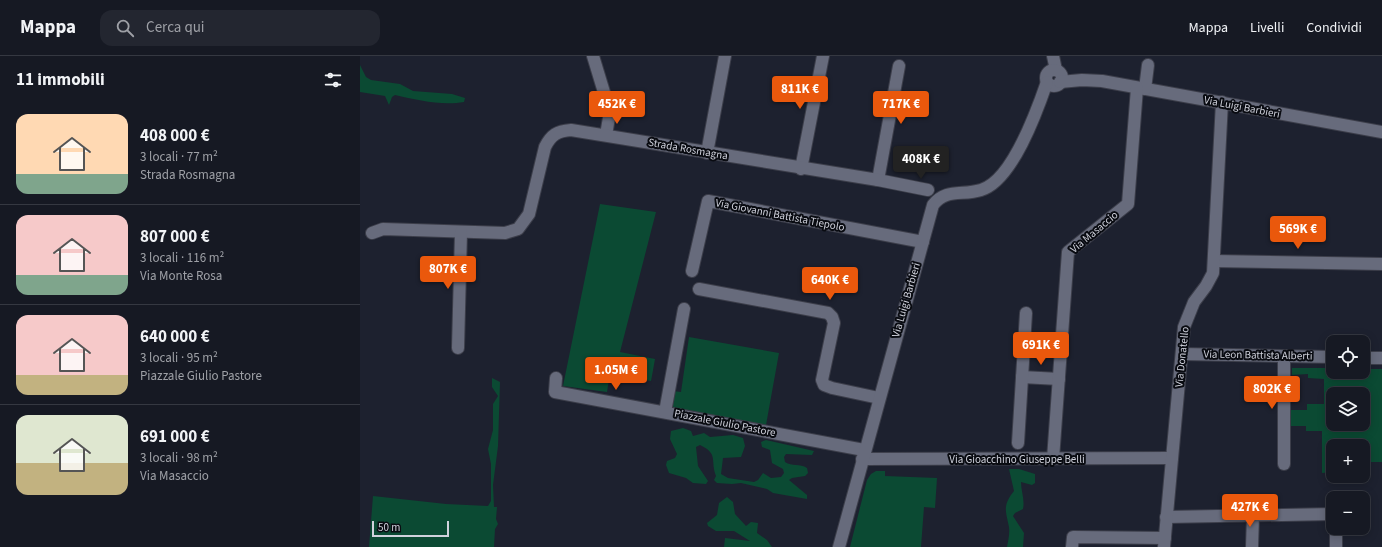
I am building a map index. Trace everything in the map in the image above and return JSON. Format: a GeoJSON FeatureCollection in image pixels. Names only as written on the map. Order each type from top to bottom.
{"type":"FeatureCollection","features":[{"type":"Feature","properties":{"kind":"street"},"geometry":{"type":"LineString","coordinates":[[593,56],[610,112],[606,135]]}},
{"type":"Feature","properties":{"kind":"street"},"geometry":{"type":"LineString","coordinates":[[707,153],[724,56]]}},
{"type":"Feature","properties":{"kind":"street"},"geometry":{"type":"LineString","coordinates":[[801,168],[824,56]]}},
{"type":"Feature","properties":{"kind":"street"},"geometry":{"type":"LineString","coordinates":[[933,205],[939,197],[948,194],[962,194],[982,190],[1000,178],[1014,158],[1039,105],[1055,77],[1053,56]]}},
{"type":"Feature","properties":{"kind":"street","name":"Via Masaccio"},"geometry":{"type":"LineString","coordinates":[[1054,459],[1068,252],[1128,204],[1141,88],[1148,65]]}},
{"type":"Feature","properties":{"kind":"street"},"geometry":{"type":"LineString","coordinates":[[878,180],[899,66]]}},
{"type":"Feature","properties":{"kind":"street","name":"Via Luigi Barbieri"},"geometry":{"type":"LineString","coordinates":[[1055,77],[1089,76],[1102,81],[1382,132]]}},
{"type":"Feature","properties":{"kind":"street","name":"Via Donatello"},"geometry":{"type":"LineString","coordinates":[[1164,543],[1184,326],[1194,302],[1206,286],[1213,273],[1222,102]]}},
{"type":"Feature","properties":{"kind":"street","name":"Strada Rosmagna"},"geometry":{"type":"LineString","coordinates":[[372,233],[383,229],[505,233],[518,229],[529,214],[545,147],[549,139],[554,134],[571,130],[878,180],[948,194]]}},
{"type":"Feature","properties":{"kind":"street"},"geometry":{"type":"LineString","coordinates":[[928,190],[933,205]]}},
{"type":"Feature","properties":{"kind":"street","name":"Via Giovanni Battista Tiepolo"},"geometry":{"type":"LineString","coordinates":[[692,271],[708,201],[923,242]]}},
{"type":"Feature","properties":{"kind":"street","name":"Via Luigi Barbieri"},"geometry":{"type":"LineString","coordinates":[[839,547],[863,454],[933,205]]}},
{"type":"Feature","properties":{"kind":"street"},"geometry":{"type":"LineString","coordinates":[[458,348],[461,232]]}},
{"type":"Feature","properties":{"kind":"street"},"geometry":{"type":"LineString","coordinates":[[1214,261],[1382,264]]}},
{"type":"Feature","properties":{"kind":"street"},"geometry":{"type":"LineString","coordinates":[[699,289],[828,313],[832,317],[834,323],[822,380],[824,385],[879,398]]}},
{"type":"Feature","properties":{"kind":"street","name":"Piazzale Giulio Pastore"},"geometry":{"type":"LineString","coordinates":[[684,309],[665,412],[863,454]]}},
{"type":"Feature","properties":{"kind":"street"},"geometry":{"type":"LineString","coordinates":[[1018,443],[1026,313]]}},
{"type":"Feature","properties":{"kind":"street","name":"Via Leon Battista Alberti"},"geometry":{"type":"LineString","coordinates":[[1182,354],[1326,357]]}},
{"type":"Feature","properties":{"kind":"street"},"geometry":{"type":"LineString","coordinates":[[1284,356],[1284,464]]}},
{"type":"Feature","properties":{"kind":"street"},"geometry":{"type":"LineString","coordinates":[[1370,358],[1382,358]]}},
{"type":"Feature","properties":{"kind":"street"},"geometry":{"type":"LineString","coordinates":[[1022,377],[1059,374]]}},
{"type":"Feature","properties":{"kind":"street"},"geometry":{"type":"LineString","coordinates":[[556,378],[555,392],[665,412]]}},
{"type":"Feature","properties":{"kind":"street","name":"Via Gioacchino Giuseppe Belli"},"geometry":{"type":"LineString","coordinates":[[863,454],[1054,459],[1172,458]]}},
{"type":"Feature","properties":{"kind":"street"},"geometry":{"type":"LineString","coordinates":[[1166,517],[1326,514]]}},
{"type":"Feature","properties":{"kind":"street"},"geometry":{"type":"LineString","coordinates":[[1252,547],[1253,516]]}},
{"type":"Feature","properties":{"kind":"street"},"geometry":{"type":"LineString","coordinates":[[1336,535],[1336,547]]}},
{"type":"Feature","properties":{"kind":"street"},"geometry":{"type":"LineString","coordinates":[[1072,547],[1073,537],[1164,543]]}},
{"type":"Feature","properties":{"kind":"green space"},"geometry":{"type":"Polygon","coordinates":[[[360,65],[366,77],[371,80],[400,84],[413,91],[452,94],[465,98],[464,102],[438,103],[395,95],[392,97],[389,105],[385,96],[360,92],[360,65]]]}},
{"type":"Feature","properties":{"kind":"green space"},"geometry":{"type":"Polygon","coordinates":[[[600,204],[656,212],[620,352],[655,359],[651,381],[610,373],[607,392],[563,386],[600,204]]]}},
{"type":"Feature","properties":{"kind":"green space"},"geometry":{"type":"Polygon","coordinates":[[[689,337],[779,353],[766,425],[671,408],[673,391],[681,392],[689,337]]]}},
{"type":"Feature","properties":{"kind":"green space"},"geometry":{"type":"Polygon","coordinates":[[[1292,368],[1326,368],[1326,379],[1370,379],[1370,369],[1382,369],[1382,462],[1370,462],[1370,439],[1326,439],[1326,473],[1322,473],[1322,431],[1306,431],[1306,426],[1289,426],[1289,410],[1307,410],[1307,404],[1324,404],[1324,379],[1308,378],[1308,374],[1292,375],[1292,368]]]}},
{"type":"Feature","properties":{"kind":"green space"},"geometry":{"type":"Polygon","coordinates":[[[492,378],[500,382],[498,446],[493,485],[494,507],[497,507],[496,519],[498,524],[495,529],[494,547],[369,547],[373,496],[446,504],[488,506],[491,501],[491,464],[488,449],[493,430],[493,404],[498,396],[492,387],[492,378]]]}},
{"type":"Feature","properties":{"kind":"green space"},"geometry":{"type":"Polygon","coordinates":[[[683,428],[691,431],[693,436],[704,433],[710,437],[733,435],[743,438],[745,446],[741,457],[723,458],[721,474],[728,478],[754,482],[758,480],[763,473],[771,478],[781,477],[784,473],[783,469],[772,463],[770,450],[762,447],[761,442],[766,440],[814,451],[812,455],[786,454],[784,457],[785,462],[807,468],[808,473],[805,476],[792,478],[789,480],[807,495],[807,499],[773,493],[767,489],[741,483],[717,483],[714,480],[716,476],[712,455],[710,451],[700,445],[696,447],[698,466],[708,481],[706,484],[693,483],[686,478],[669,473],[666,465],[667,461],[675,458],[677,454],[670,439],[671,431],[683,428]]]}},
{"type":"Feature","properties":{"kind":"green space"},"geometry":{"type":"Polygon","coordinates":[[[1009,469],[1019,469],[1035,474],[1035,483],[1032,485],[1021,482],[1024,502],[1023,509],[1015,513],[1013,516],[1024,533],[1023,547],[1007,547],[1009,530],[1006,505],[1014,491],[1009,469]]]}},
{"type":"Feature","properties":{"kind":"green space"},"geometry":{"type":"Polygon","coordinates":[[[876,471],[885,471],[885,476],[937,478],[935,508],[924,507],[921,547],[850,547],[867,480],[871,474],[876,471]]]}},
{"type":"Feature","properties":{"kind":"green space"},"geometry":{"type":"Polygon","coordinates":[[[727,497],[733,502],[735,514],[746,526],[751,522],[758,523],[757,533],[767,540],[772,547],[724,547],[725,538],[750,541],[734,531],[716,531],[708,526],[707,523],[717,515],[719,503],[727,497]]]}}]}
